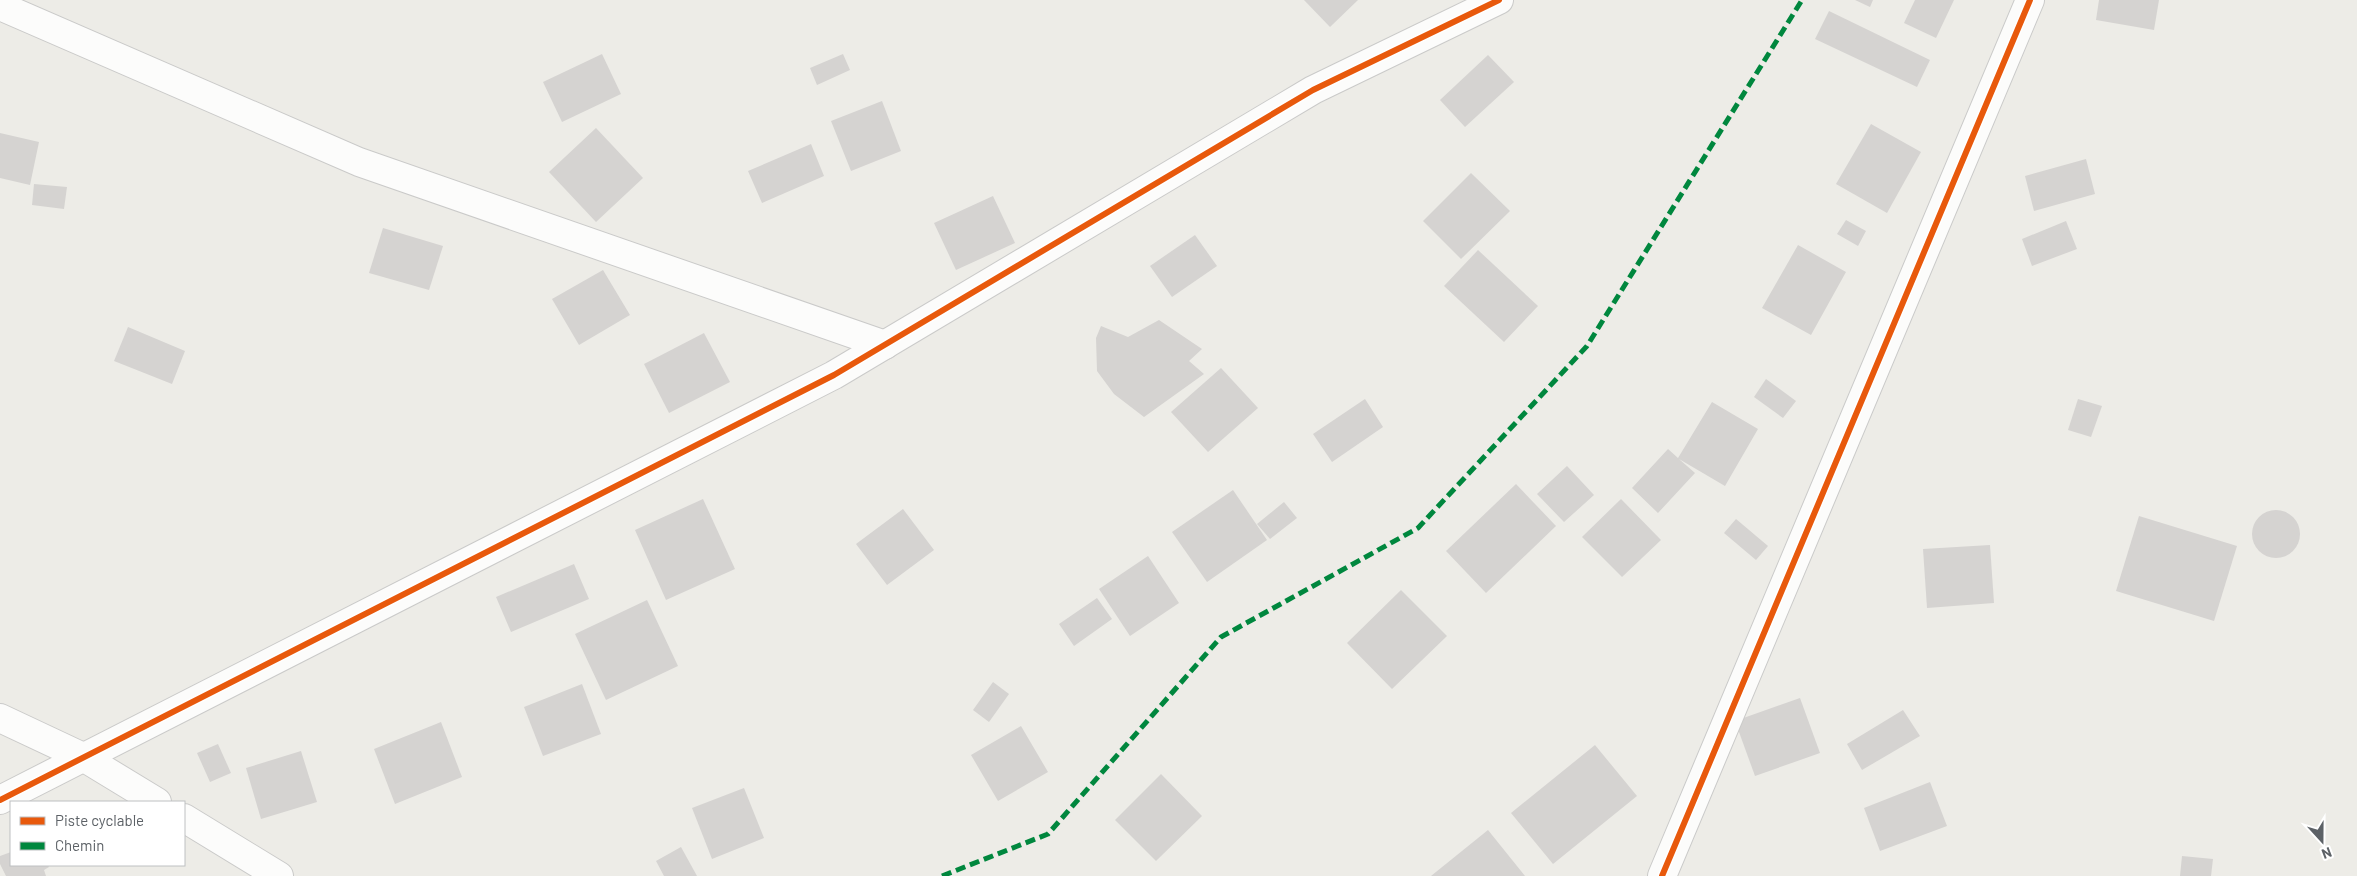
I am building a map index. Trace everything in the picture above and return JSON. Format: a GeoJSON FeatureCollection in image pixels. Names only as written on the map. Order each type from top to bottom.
{"type":"FeatureCollection","features":[{"type":"Feature","properties":{"kind":"street"},"geometry":{"type":"LineString","coordinates":[[0,800],[834,375],[1313,90],[1499,0]]}},
{"type":"Feature","properties":{"kind":"street"},"geometry":{"type":"LineString","coordinates":[[1662,876],[2030,0]]}},
{"type":"Feature","properties":{"kind":"street"},"geometry":{"type":"LineString","coordinates":[[0,6],[359,162],[885,345]]}},
{"type":"Feature","properties":{"kind":"street"},"geometry":{"type":"LineString","coordinates":[[0,718],[83,757],[155,801]]}},
{"type":"Feature","properties":{"kind":"street"},"geometry":{"type":"LineString","coordinates":[[185,819],[279,876]]}},
{"type":"Feature","properties":{"kind":"building"},"geometry":{"type":"Polygon","coordinates":[[[1304,0],[1358,0],[1330,27],[1304,0]]]}},
{"type":"Feature","properties":{"kind":"building"},"geometry":{"type":"Polygon","coordinates":[[[1855,0],[1873,0],[1870,7],[1855,0]]]}},
{"type":"Feature","properties":{"kind":"building"},"geometry":{"type":"Polygon","coordinates":[[[1915,0],[1954,0],[1936,38],[1904,23],[1915,0]]]}},
{"type":"Feature","properties":{"kind":"building"},"geometry":{"type":"Polygon","coordinates":[[[2099,0],[2159,0],[2154,30],[2096,20],[2099,0]]]}},
{"type":"Feature","properties":{"kind":"building"},"geometry":{"type":"Polygon","coordinates":[[[1829,11],[1930,60],[1917,87],[1815,39],[1829,11]]]}},
{"type":"Feature","properties":{"kind":"building"},"geometry":{"type":"Polygon","coordinates":[[[602,54],[621,94],[562,122],[543,82],[602,54]]]}},
{"type":"Feature","properties":{"kind":"building"},"geometry":{"type":"Polygon","coordinates":[[[843,54],[850,70],[817,85],[810,68],[843,54]]]}},
{"type":"Feature","properties":{"kind":"building"},"geometry":{"type":"Polygon","coordinates":[[[1488,55],[1514,82],[1465,127],[1440,100],[1488,55]]]}},
{"type":"Feature","properties":{"kind":"building"},"geometry":{"type":"Polygon","coordinates":[[[882,101],[901,151],[851,171],[831,121],[882,101]]]}},
{"type":"Feature","properties":{"kind":"building"},"geometry":{"type":"Polygon","coordinates":[[[1871,124],[1921,152],[1887,213],[1836,184],[1871,124]]]}},
{"type":"Feature","properties":{"kind":"building"},"geometry":{"type":"Polygon","coordinates":[[[596,128],[643,178],[596,222],[549,172],[596,128]]]}},
{"type":"Feature","properties":{"kind":"building"},"geometry":{"type":"Polygon","coordinates":[[[0,133],[39,142],[30,185],[0,178],[0,133]]]}},
{"type":"Feature","properties":{"kind":"building"},"geometry":{"type":"Polygon","coordinates":[[[811,144],[824,176],[762,203],[748,171],[811,144]]]}},
{"type":"Feature","properties":{"kind":"building"},"geometry":{"type":"Polygon","coordinates":[[[2086,159],[2095,194],[2034,211],[2025,176],[2086,159]]]}},
{"type":"Feature","properties":{"kind":"building"},"geometry":{"type":"Polygon","coordinates":[[[1471,173],[1510,211],[1461,259],[1423,221],[1471,173]]]}},
{"type":"Feature","properties":{"kind":"building"},"geometry":{"type":"Polygon","coordinates":[[[34,184],[67,187],[64,209],[32,205],[34,184]]]}},
{"type":"Feature","properties":{"kind":"building"},"geometry":{"type":"Polygon","coordinates":[[[993,196],[1015,243],[956,270],[934,223],[993,196]]]}},
{"type":"Feature","properties":{"kind":"building"},"geometry":{"type":"Polygon","coordinates":[[[1846,220],[1866,231],[1858,246],[1837,234],[1846,220]]]}},
{"type":"Feature","properties":{"kind":"building"},"geometry":{"type":"Polygon","coordinates":[[[2066,221],[2077,249],[2032,266],[2022,239],[2066,221]]]}},
{"type":"Feature","properties":{"kind":"building"},"geometry":{"type":"Polygon","coordinates":[[[383,228],[443,246],[429,290],[369,273],[383,228]]]}},
{"type":"Feature","properties":{"kind":"building"},"geometry":{"type":"Polygon","coordinates":[[[1195,235],[1217,266],[1172,297],[1150,266],[1195,235]]]}},
{"type":"Feature","properties":{"kind":"building"},"geometry":{"type":"Polygon","coordinates":[[[1798,245],[1846,272],[1811,335],[1762,308],[1798,245]]]}},
{"type":"Feature","properties":{"kind":"building"},"geometry":{"type":"Polygon","coordinates":[[[1478,250],[1538,306],[1504,342],[1444,286],[1478,250]]]}},
{"type":"Feature","properties":{"kind":"building"},"geometry":{"type":"Polygon","coordinates":[[[603,270],[630,315],[579,345],[552,299],[603,270]]]}},
{"type":"Feature","properties":{"kind":"building"},"geometry":{"type":"Polygon","coordinates":[[[1159,320],[1202,349],[1189,361],[1204,374],[1144,417],[1114,394],[1097,371],[1096,338],[1101,326],[1128,337],[1159,320]]]}},
{"type":"Feature","properties":{"kind":"building"},"geometry":{"type":"Polygon","coordinates":[[[128,327],[185,351],[172,384],[114,361],[128,327]]]}},
{"type":"Feature","properties":{"kind":"building"},"geometry":{"type":"Polygon","coordinates":[[[704,333],[730,382],[669,413],[644,364],[704,333]]]}},
{"type":"Feature","properties":{"kind":"building"},"geometry":{"type":"Polygon","coordinates":[[[1221,368],[1258,408],[1208,452],[1171,412],[1221,368]]]}},
{"type":"Feature","properties":{"kind":"building"},"geometry":{"type":"Polygon","coordinates":[[[1766,379],[1796,401],[1783,418],[1754,397],[1766,379]]]}},
{"type":"Feature","properties":{"kind":"building"},"geometry":{"type":"Polygon","coordinates":[[[1365,399],[1383,427],[1332,462],[1313,434],[1365,399]]]}},
{"type":"Feature","properties":{"kind":"building"},"geometry":{"type":"Polygon","coordinates":[[[2078,399],[2102,406],[2091,437],[2068,430],[2078,399]]]}},
{"type":"Feature","properties":{"kind":"building"},"geometry":{"type":"Polygon","coordinates":[[[1712,402],[1758,429],[1725,486],[1679,459],[1695,473],[1658,513],[1632,488],[1668,449],[1678,458],[1712,402]]]}},
{"type":"Feature","properties":{"kind":"building"},"geometry":{"type":"Polygon","coordinates":[[[1567,466],[1594,495],[1564,522],[1537,494],[1567,466]]]}},
{"type":"Feature","properties":{"kind":"building"},"geometry":{"type":"Polygon","coordinates":[[[1516,484],[1556,526],[1486,593],[1446,551],[1516,484]]]}},
{"type":"Feature","properties":{"kind":"building"},"geometry":{"type":"Polygon","coordinates":[[[1233,490],[1267,540],[1207,582],[1172,532],[1233,490]]]}},
{"type":"Feature","properties":{"kind":"building"},"geometry":{"type":"Polygon","coordinates":[[[703,499],[735,569],[666,600],[635,530],[703,499]]]}},
{"type":"Feature","properties":{"kind":"building"},"geometry":{"type":"Polygon","coordinates":[[[1621,499],[1661,540],[1622,577],[1582,537],[1621,499]]]}},
{"type":"Feature","properties":{"kind":"building"},"geometry":{"type":"Polygon","coordinates":[[[1284,502],[1297,518],[1270,539],[1257,524],[1284,502]]]}},
{"type":"Feature","properties":{"kind":"building"},"geometry":{"type":"Polygon","coordinates":[[[903,509],[934,550],[887,585],[856,544],[903,509]]]}},
{"type":"Feature","properties":{"kind":"building"},"geometry":{"type":"Polygon","coordinates":[[[2276,510],[2285,512],[2293,517],[2298,525],[2300,534],[2298,543],[2293,551],[2285,556],[2276,558],[2267,556],[2259,551],[2254,543],[2252,534],[2254,525],[2259,517],[2267,512],[2276,510]]]}},
{"type":"Feature","properties":{"kind":"building"},"geometry":{"type":"Polygon","coordinates":[[[2139,516],[2237,546],[2214,621],[2116,591],[2139,516]]]}},
{"type":"Feature","properties":{"kind":"building"},"geometry":{"type":"Polygon","coordinates":[[[1736,519],[1768,546],[1756,560],[1724,533],[1736,519]]]}},
{"type":"Feature","properties":{"kind":"building"},"geometry":{"type":"Polygon","coordinates":[[[1990,545],[1994,603],[1927,608],[1923,549],[1990,545]]]}},
{"type":"Feature","properties":{"kind":"building"},"geometry":{"type":"Polygon","coordinates":[[[1148,556],[1179,603],[1130,636],[1099,589],[1148,556]]]}},
{"type":"Feature","properties":{"kind":"building"},"geometry":{"type":"Polygon","coordinates":[[[574,564],[589,599],[511,632],[496,597],[574,564]]]}},
{"type":"Feature","properties":{"kind":"building"},"geometry":{"type":"Polygon","coordinates":[[[1401,590],[1447,636],[1392,689],[1347,643],[1401,590]]]}},
{"type":"Feature","properties":{"kind":"building"},"geometry":{"type":"Polygon","coordinates":[[[1097,598],[1112,619],[1074,646],[1059,624],[1097,598]]]}},
{"type":"Feature","properties":{"kind":"building"},"geometry":{"type":"Polygon","coordinates":[[[647,600],[678,666],[606,700],[575,634],[647,600]]]}},
{"type":"Feature","properties":{"kind":"building"},"geometry":{"type":"Polygon","coordinates":[[[993,682],[1009,694],[989,722],[973,710],[993,682]]]}},
{"type":"Feature","properties":{"kind":"building"},"geometry":{"type":"Polygon","coordinates":[[[582,684],[601,734],[543,756],[524,707],[582,684]]]}},
{"type":"Feature","properties":{"kind":"building"},"geometry":{"type":"Polygon","coordinates":[[[1800,698],[1820,753],[1755,776],[1735,721],[1800,698]]]}},
{"type":"Feature","properties":{"kind":"building"},"geometry":{"type":"Polygon","coordinates":[[[1903,710],[1920,736],[1862,770],[1847,744],[1903,710]]]}},
{"type":"Feature","properties":{"kind":"building"},"geometry":{"type":"Polygon","coordinates":[[[441,722],[462,777],[395,804],[374,749],[441,722]]]}},
{"type":"Feature","properties":{"kind":"building"},"geometry":{"type":"Polygon","coordinates":[[[1021,726],[1048,772],[998,801],[971,755],[1021,726]]]}},
{"type":"Feature","properties":{"kind":"building"},"geometry":{"type":"Polygon","coordinates":[[[218,744],[231,773],[210,782],[197,753],[218,744]]]}},
{"type":"Feature","properties":{"kind":"building"},"geometry":{"type":"Polygon","coordinates":[[[1595,745],[1637,796],[1553,864],[1511,813],[1595,745]]]}},
{"type":"Feature","properties":{"kind":"building"},"geometry":{"type":"Polygon","coordinates":[[[301,751],[317,802],[261,819],[246,768],[301,751]]]}},
{"type":"Feature","properties":{"kind":"building"},"geometry":{"type":"Polygon","coordinates":[[[1161,774],[1202,816],[1156,861],[1115,820],[1161,774]]]}},
{"type":"Feature","properties":{"kind":"building"},"geometry":{"type":"Polygon","coordinates":[[[1930,782],[1947,826],[1880,851],[1864,808],[1930,782]]]}},
{"type":"Feature","properties":{"kind":"building"},"geometry":{"type":"Polygon","coordinates":[[[744,788],[764,838],[712,859],[692,808],[744,788]]]}},
{"type":"Feature","properties":{"kind":"building"},"geometry":{"type":"Polygon","coordinates":[[[1488,830],[1525,876],[1431,876],[1488,830]]]}},
{"type":"Feature","properties":{"kind":"building"},"geometry":{"type":"Polygon","coordinates":[[[681,847],[697,876],[664,876],[656,861],[681,847]]]}},
{"type":"Feature","properties":{"kind":"building"},"geometry":{"type":"Polygon","coordinates":[[[10,852],[10,866],[49,867],[44,870],[46,876],[6,876],[0,864],[0,856],[10,852]]]}},
{"type":"Feature","properties":{"kind":"building"},"geometry":{"type":"Polygon","coordinates":[[[2182,856],[2213,859],[2211,876],[2180,876],[2182,856]]]}},
{"type":"Feature","properties":{"kind":"marked path"},"geometry":{"type":"LineString","coordinates":[[942,876],[1048,834],[1221,637],[1418,528],[1587,346],[1802,0]]}},
{"type":"Feature","properties":{"kind":"cycle path"},"geometry":{"type":"LineString","coordinates":[[0,800],[834,375],[1313,90],[1499,0]]}},
{"type":"Feature","properties":{"kind":"cycle path"},"geometry":{"type":"LineString","coordinates":[[1662,876],[2030,0]]}}]}
